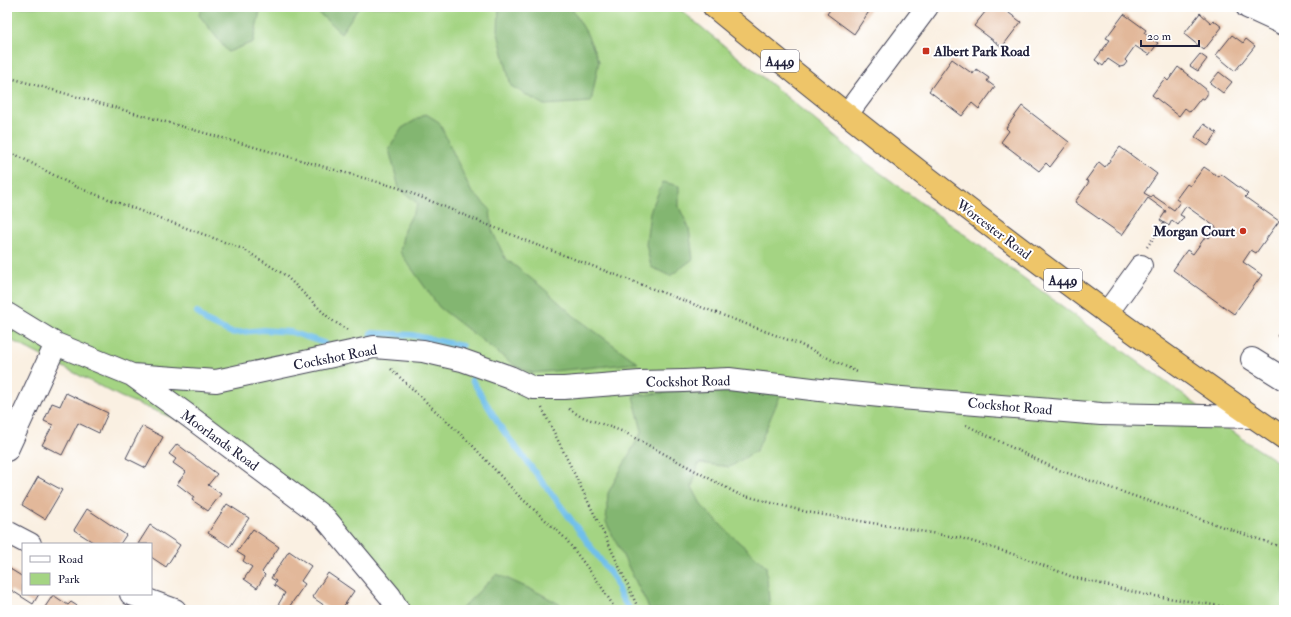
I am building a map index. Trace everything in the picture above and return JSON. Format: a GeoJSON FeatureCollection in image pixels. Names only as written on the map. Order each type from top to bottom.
{"type":"FeatureCollection","features":[{"type":"Feature","properties":{"kind":"highway","name":"Worcester Road"},"geometry":{"type":"LineString","coordinates":[[714,7],[932,183],[1108,313],[1253,417],[1283,435]]}},
{"type":"Feature","properties":{"kind":"street"},"geometry":{"type":"LineString","coordinates":[[847,114],[927,7]]}},
{"type":"Feature","properties":{"kind":"street"},"geometry":{"type":"LineString","coordinates":[[1248,7],[1284,24]]}},
{"type":"Feature","properties":{"kind":"street"},"geometry":{"type":"LineString","coordinates":[[1108,313],[1142,259]]}},
{"type":"Feature","properties":{"kind":"street","name":"Moorlands Road"},"geometry":{"type":"LineString","coordinates":[[7,314],[56,344],[132,375],[325,518],[389,605]]}},
{"type":"Feature","properties":{"kind":"street"},"geometry":{"type":"LineString","coordinates":[[7,450],[56,344]]}},
{"type":"Feature","properties":{"kind":"street","name":"Cockshot Road"},"geometry":{"type":"LineString","coordinates":[[132,375],[216,381],[359,344],[423,351],[462,360],[510,377],[533,388],[564,388],[640,382],[684,382],[729,379],[820,390],[902,404],[1017,413],[1253,417]]}},
{"type":"Feature","properties":{"kind":"street"},"geometry":{"type":"LineString","coordinates":[[1252,359],[1284,379]]}},
{"type":"Feature","properties":{"kind":"street"},"geometry":{"type":"LineString","coordinates":[[7,532],[28,543]]}},
{"type":"Feature","properties":{"kind":"street"},"geometry":{"type":"LineString","coordinates":[[134,595],[175,610]]}},
{"type":"Feature","properties":{"kind":"path"},"geometry":{"type":"LineString","coordinates":[[7,77],[399,188],[534,244],[799,344],[863,375]]}},
{"type":"Feature","properties":{"kind":"path"},"geometry":{"type":"LineString","coordinates":[[7,150],[76,187],[243,249],[285,275],[330,319],[394,373],[473,446],[518,495],[565,538],[599,583],[616,610]]}},
{"type":"Feature","properties":{"kind":"path"},"geometry":{"type":"LineString","coordinates":[[1142,259],[1164,223]]}},
{"type":"Feature","properties":{"kind":"path"},"geometry":{"type":"LineString","coordinates":[[533,388],[607,540],[638,610]]}},
{"type":"Feature","properties":{"kind":"path"},"geometry":{"type":"LineString","coordinates":[[567,408],[580,416],[624,432],[738,494],[807,512],[962,538],[1019,556],[1074,576],[1142,594],[1240,609],[1284,609]]}},
{"type":"Feature","properties":{"kind":"path"},"geometry":{"type":"LineString","coordinates":[[963,423],[1056,468],[1284,548]]}},
{"type":"Feature","properties":{"kind":"green space"},"geometry":{"type":"Polygon","coordinates":[[[7,7],[677,7],[867,163],[1250,444],[1284,466],[1284,610],[411,610],[389,580],[215,435],[121,397],[7,338],[7,7]]]}},
{"type":"Feature","properties":{"kind":"green space"},"geometry":{"type":"Polygon","coordinates":[[[202,7],[261,7],[253,42],[228,52],[199,15],[202,7]]]}},
{"type":"Feature","properties":{"kind":"green space"},"geometry":{"type":"Polygon","coordinates":[[[312,7],[359,7],[341,33],[312,7]]]}},
{"type":"Feature","properties":{"kind":"green space"},"geometry":{"type":"Polygon","coordinates":[[[499,7],[571,7],[586,32],[599,61],[591,102],[544,105],[511,86],[498,33],[499,7]]]}},
{"type":"Feature","properties":{"kind":"green space"},"geometry":{"type":"Polygon","coordinates":[[[426,114],[439,122],[471,191],[490,209],[492,230],[505,258],[543,288],[574,316],[638,363],[532,373],[514,365],[439,307],[400,252],[404,230],[418,204],[399,188],[389,149],[402,128],[426,114]]]}},
{"type":"Feature","properties":{"kind":"green space"},"geometry":{"type":"Polygon","coordinates":[[[663,182],[679,186],[679,207],[689,228],[693,259],[670,276],[651,267],[646,244],[650,212],[663,182]]]}},
{"type":"Feature","properties":{"kind":"green space"},"geometry":{"type":"Polygon","coordinates":[[[723,386],[782,391],[757,450],[730,467],[699,463],[692,487],[702,506],[732,536],[766,566],[770,610],[650,610],[606,522],[608,493],[642,431],[633,396],[723,386]]]}},
{"type":"Feature","properties":{"kind":"green space"},"geometry":{"type":"Polygon","coordinates":[[[497,574],[539,593],[570,610],[460,610],[497,574]]]}},
{"type":"Feature","properties":{"kind":"building"},"geometry":{"type":"Polygon","coordinates":[[[832,7],[866,7],[870,10],[854,34],[827,14],[832,7]]]}},
{"type":"Feature","properties":{"kind":"building"},"geometry":{"type":"Polygon","coordinates":[[[989,7],[1001,7],[1021,22],[1002,47],[974,26],[989,7]]]}},
{"type":"Feature","properties":{"kind":"building"},"geometry":{"type":"Polygon","coordinates":[[[1200,13],[1211,23],[1213,20],[1222,27],[1204,50],[1184,34],[1200,13]]]}},
{"type":"Feature","properties":{"kind":"building"},"geometry":{"type":"Polygon","coordinates":[[[1124,14],[1146,30],[1144,33],[1158,43],[1149,55],[1135,46],[1125,60],[1127,62],[1124,66],[1120,67],[1108,59],[1103,66],[1095,60],[1110,40],[1106,38],[1124,14]]]}},
{"type":"Feature","properties":{"kind":"building"},"geometry":{"type":"Polygon","coordinates":[[[1232,35],[1243,43],[1246,39],[1255,46],[1235,71],[1216,55],[1232,35]]]}},
{"type":"Feature","properties":{"kind":"building"},"geometry":{"type":"Polygon","coordinates":[[[1200,54],[1207,59],[1198,71],[1190,66],[1200,54]]]}},
{"type":"Feature","properties":{"kind":"building"},"geometry":{"type":"Polygon","coordinates":[[[952,59],[973,74],[976,69],[989,78],[987,81],[995,87],[979,109],[972,103],[962,116],[929,91],[952,59]]]}},
{"type":"Feature","properties":{"kind":"building"},"geometry":{"type":"Polygon","coordinates":[[[1178,67],[1207,90],[1207,95],[1204,99],[1201,98],[1190,112],[1185,108],[1179,116],[1152,95],[1165,78],[1168,81],[1178,67]]]}},
{"type":"Feature","properties":{"kind":"building"},"geometry":{"type":"Polygon","coordinates":[[[1219,72],[1232,82],[1223,93],[1210,83],[1219,72]]]}},
{"type":"Feature","properties":{"kind":"building"},"geometry":{"type":"Polygon","coordinates":[[[1022,106],[1069,142],[1050,167],[1046,163],[1039,171],[1001,142],[1009,131],[1006,128],[1022,106]]]}},
{"type":"Feature","properties":{"kind":"building"},"geometry":{"type":"Polygon","coordinates":[[[1204,124],[1217,133],[1208,146],[1195,137],[1204,124]]]}},
{"type":"Feature","properties":{"kind":"building","name":"Morgan Court"},"geometry":{"type":"Polygon","coordinates":[[[1120,147],[1157,174],[1144,193],[1151,197],[1152,195],[1174,210],[1180,202],[1176,199],[1187,184],[1190,186],[1204,167],[1219,177],[1221,174],[1248,194],[1245,197],[1279,221],[1256,253],[1251,250],[1243,262],[1262,275],[1234,314],[1173,270],[1187,250],[1193,254],[1206,236],[1209,238],[1217,228],[1186,206],[1180,215],[1184,217],[1178,225],[1172,220],[1169,226],[1160,220],[1166,211],[1148,198],[1122,235],[1075,202],[1089,182],[1086,180],[1099,162],[1105,167],[1120,147]]]}},
{"type":"Feature","properties":{"kind":"building"},"geometry":{"type":"Polygon","coordinates":[[[1284,327],[1284,341],[1277,336],[1284,327]]]}},
{"type":"Feature","properties":{"kind":"building"},"geometry":{"type":"Polygon","coordinates":[[[66,393],[108,413],[99,433],[78,423],[62,455],[42,445],[53,425],[44,421],[52,403],[60,406],[66,393]]]}},
{"type":"Feature","properties":{"kind":"building"},"geometry":{"type":"Polygon","coordinates":[[[142,426],[163,437],[146,468],[126,458],[142,426]]]}},
{"type":"Feature","properties":{"kind":"building"},"geometry":{"type":"Polygon","coordinates":[[[177,444],[217,474],[208,485],[221,494],[208,511],[192,500],[194,497],[177,484],[186,472],[173,463],[176,459],[169,454],[177,444]]]}},
{"type":"Feature","properties":{"kind":"building"},"geometry":{"type":"Polygon","coordinates":[[[38,477],[62,490],[45,519],[22,505],[38,477]]]}},
{"type":"Feature","properties":{"kind":"building"},"geometry":{"type":"Polygon","coordinates":[[[227,504],[249,518],[230,547],[208,533],[227,504]]]}},
{"type":"Feature","properties":{"kind":"building"},"geometry":{"type":"Polygon","coordinates":[[[87,509],[126,535],[121,543],[94,543],[74,530],[87,509]]]}},
{"type":"Feature","properties":{"kind":"building"},"geometry":{"type":"Polygon","coordinates":[[[150,525],[180,545],[166,567],[152,558],[152,543],[139,543],[150,525]]]}},
{"type":"Feature","properties":{"kind":"building"},"geometry":{"type":"Polygon","coordinates":[[[253,529],[279,547],[262,572],[265,575],[257,588],[244,579],[252,567],[243,561],[245,557],[237,552],[253,529]]]}},
{"type":"Feature","properties":{"kind":"building"},"geometry":{"type":"Polygon","coordinates":[[[289,551],[311,566],[301,581],[305,584],[287,610],[285,610],[278,605],[285,593],[274,585],[276,581],[271,578],[289,551]]]}},
{"type":"Feature","properties":{"kind":"building"},"geometry":{"type":"Polygon","coordinates":[[[7,567],[22,576],[22,595],[38,595],[33,604],[11,590],[7,596],[7,567]]]}},
{"type":"Feature","properties":{"kind":"building"},"geometry":{"type":"Polygon","coordinates":[[[328,573],[354,591],[341,610],[331,610],[312,597],[328,573]]]}},
{"type":"Feature","properties":{"kind":"building"},"geometry":{"type":"Polygon","coordinates":[[[53,595],[68,605],[71,602],[82,609],[43,610],[53,595]]]}},
{"type":"Feature","properties":{"kind":"waterway"},"geometry":{"type":"LineString","coordinates":[[197,312],[206,321],[232,333],[263,330],[291,332],[324,343]]}},
{"type":"Feature","properties":{"kind":"waterway"},"geometry":{"type":"LineString","coordinates":[[371,333],[412,335],[462,346]]}},
{"type":"Feature","properties":{"kind":"waterway"},"geometry":{"type":"LineString","coordinates":[[472,380],[502,429],[615,580],[620,595],[630,610]]}},
{"type":"Feature","properties":{"kind":"place","name":"Albert Park Road"},"geometry":{"type":"Point","coordinates":[926,51]}},
{"type":"Feature","properties":{"kind":"place","name":"Morgan Court"},"geometry":{"type":"Point","coordinates":[1243,231]}}]}
